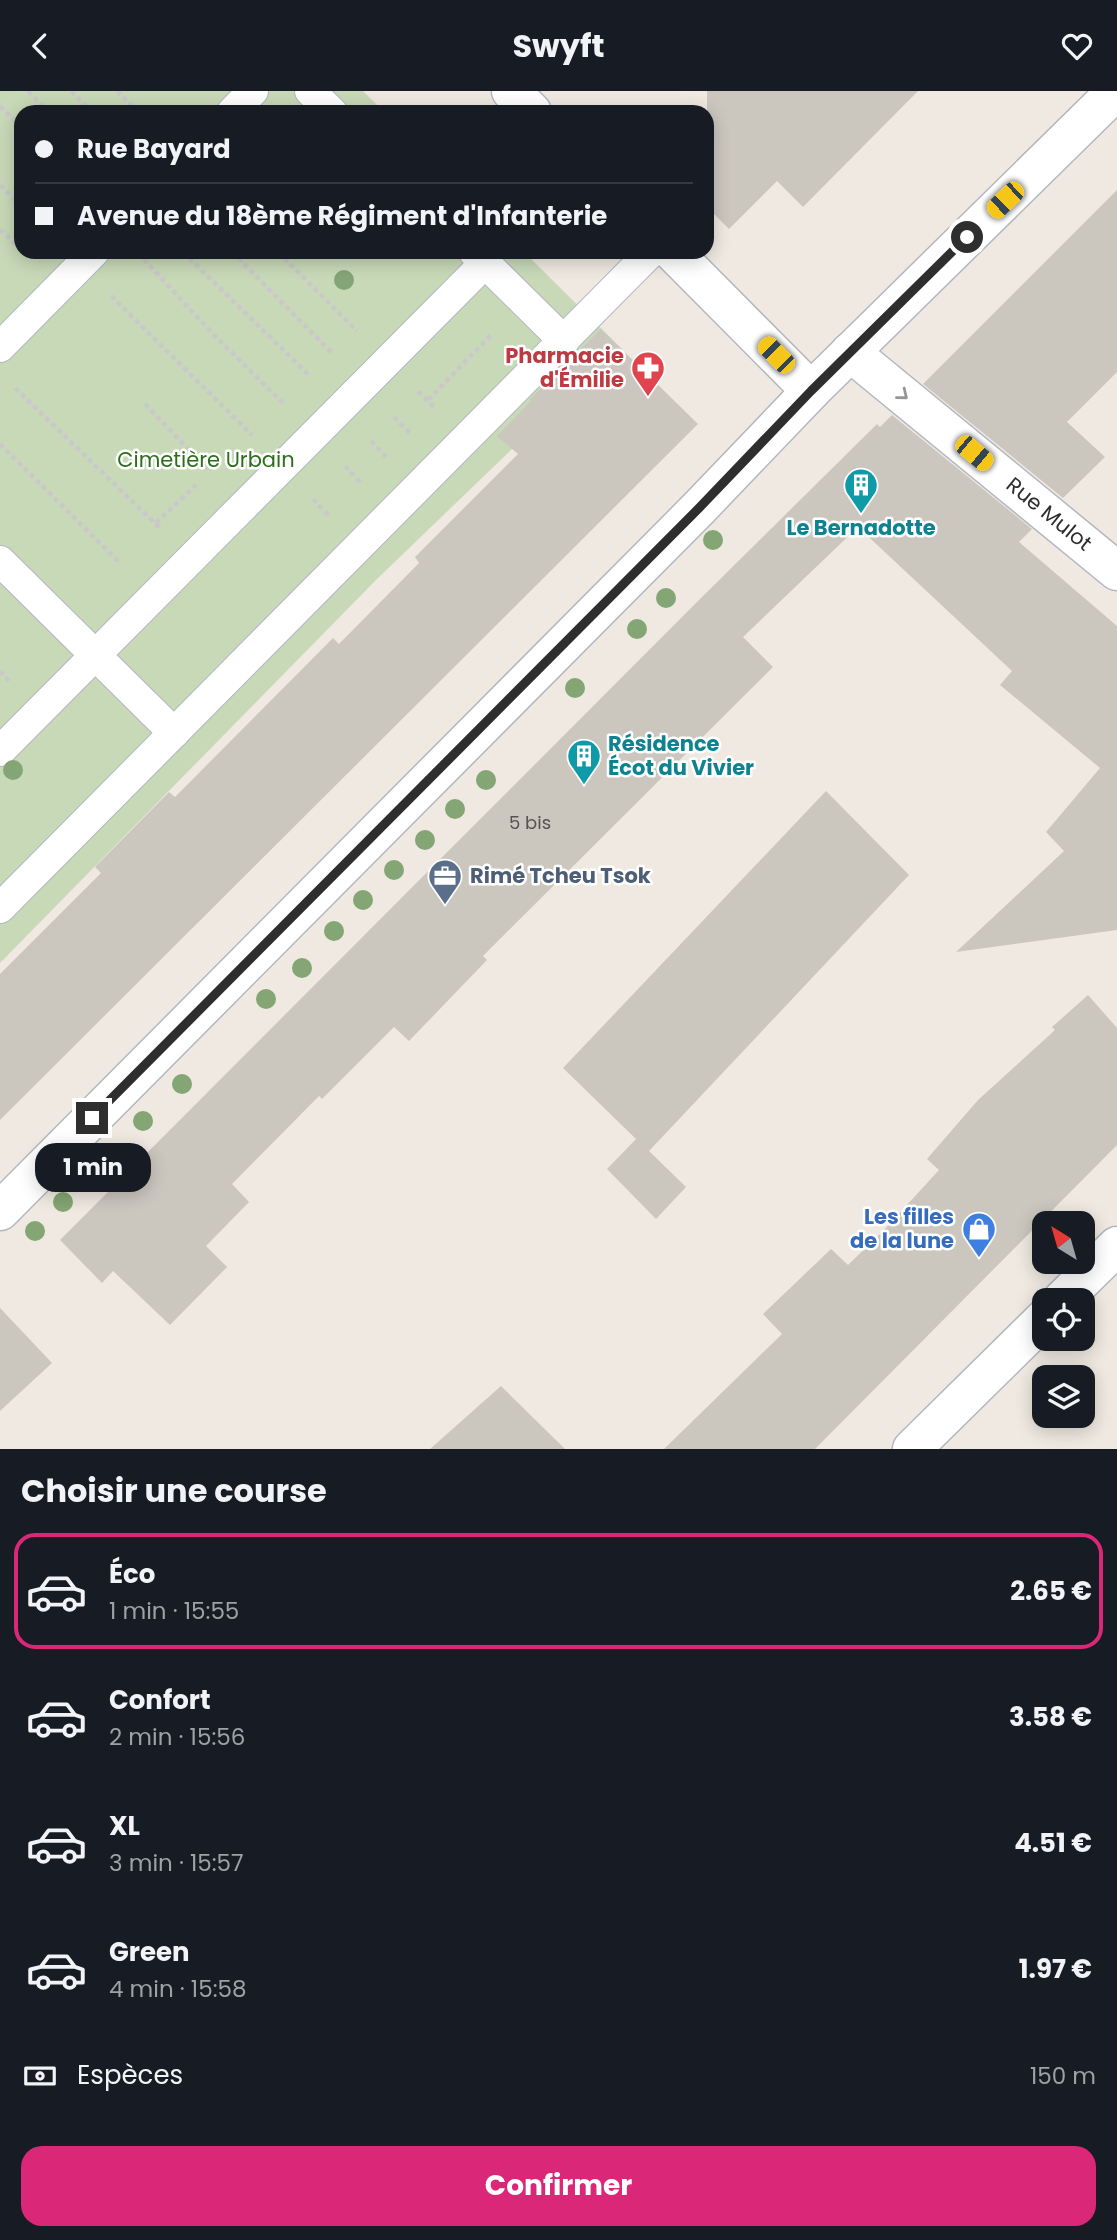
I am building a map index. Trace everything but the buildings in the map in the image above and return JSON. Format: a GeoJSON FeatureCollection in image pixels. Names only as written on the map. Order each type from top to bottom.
{"type":"FeatureCollection","features":[{"type":"Feature","properties":{"kind":"street"},"geometry":{"type":"LineString","coordinates":[[511,91],[525,105]]}},
{"type":"Feature","properties":{"kind":"street"},"geometry":{"type":"LineString","coordinates":[[0,1211],[700,507],[811,391],[1116,91]]}},
{"type":"Feature","properties":{"kind":"street"},"geometry":{"type":"LineString","coordinates":[[680,259],[811,391]]}},
{"type":"Feature","properties":{"kind":"street","name":"Rue Mulot"},"geometry":{"type":"LineString","coordinates":[[850,352],[1117,571]]}},
{"type":"Feature","properties":{"kind":"street"},"geometry":{"type":"LineString","coordinates":[[1074,1288],[1117,1246]]}},
{"type":"Feature","properties":{"kind":"street"},"geometry":{"type":"LineString","coordinates":[[912,1449],[1032,1331]]}},
{"type":"Feature","properties":{"kind":"lane"},"geometry":{"type":"LineString","coordinates":[[239,105],[253,91]]}},
{"type":"Feature","properties":{"kind":"lane"},"geometry":{"type":"LineString","coordinates":[[310,91],[325,105]]}},
{"type":"Feature","properties":{"kind":"lane"},"geometry":{"type":"LineString","coordinates":[[0,347],[87,259]]}},
{"type":"Feature","properties":{"kind":"lane"},"geometry":{"type":"LineString","coordinates":[[0,751],[431,316],[477,259]]}},
{"type":"Feature","properties":{"kind":"lane"},"geometry":{"type":"LineString","coordinates":[[481,259],[564,341]]}},
{"type":"Feature","properties":{"kind":"lane"},"geometry":{"type":"LineString","coordinates":[[0,908],[645,259]]}},
{"type":"Feature","properties":{"kind":"lane"},"geometry":{"type":"LineString","coordinates":[[0,561],[174,733]]}},
{"type":"Feature","properties":{"kind":"path"},"geometry":{"type":"LineString","coordinates":[[28,91],[42,105]]}},
{"type":"Feature","properties":{"kind":"path"},"geometry":{"type":"LineString","coordinates":[[71,91],[85,105]]}},
{"type":"Feature","properties":{"kind":"path"},"geometry":{"type":"LineString","coordinates":[[117,91],[131,105]]}},
{"type":"Feature","properties":{"kind":"path"},"geometry":{"type":"LineString","coordinates":[[0,106],[14,120]]}},
{"type":"Feature","properties":{"kind":"path"},"geometry":{"type":"LineString","coordinates":[[0,185],[14,199]]}},
{"type":"Feature","properties":{"kind":"path"},"geometry":{"type":"LineString","coordinates":[[0,229],[14,243]]}},
{"type":"Feature","properties":{"kind":"path"},"geometry":{"type":"LineString","coordinates":[[87,259],[357,548]]}},
{"type":"Feature","properties":{"kind":"path"},"geometry":{"type":"LineString","coordinates":[[144,259],[211,332],[315,434],[390,515]]}},
{"type":"Feature","properties":{"kind":"path"},"geometry":{"type":"LineString","coordinates":[[190,259],[340,408],[416,489]]}},
{"type":"Feature","properties":{"kind":"path"},"geometry":{"type":"LineString","coordinates":[[239,259],[441,464]]}},
{"type":"Feature","properties":{"kind":"path"},"geometry":{"type":"LineString","coordinates":[[285,259],[466,439]]}},
{"type":"Feature","properties":{"kind":"path"},"geometry":{"type":"LineString","coordinates":[[428,400],[524,301]]}},
{"type":"Feature","properties":{"kind":"path"},"geometry":{"type":"LineString","coordinates":[[431,316],[508,397]]}},
{"type":"Feature","properties":{"kind":"path"},"geometry":{"type":"LineString","coordinates":[[9,382],[192,558]]}},
{"type":"Feature","properties":{"kind":"path"},"geometry":{"type":"LineString","coordinates":[[145,404],[210,472]]}},
{"type":"Feature","properties":{"kind":"path"},"geometry":{"type":"LineString","coordinates":[[0,445],[154,596]]}},
{"type":"Feature","properties":{"kind":"green space","name":"Cimetière Urbain"},"geometry":{"type":"Polygon","coordinates":[[[0,91],[363,91],[377,105],[14,105],[14,259],[531,259],[622,349],[523,449],[512,449],[376,580],[0,963],[0,91]]]}},
{"type":"Feature","properties":{"kind":"place","name":"Pharmacie d'Émilie"},"geometry":{"type":"Point","coordinates":[648,398]}},
{"type":"Feature","properties":{"kind":"place","name":"Le Bernadotte"},"geometry":{"type":"Point","coordinates":[861,515]}},
{"type":"Feature","properties":{"kind":"place","name":"Résidence Écot du Vivier"},"geometry":{"type":"Point","coordinates":[584,786]}},
{"type":"Feature","properties":{"kind":"place","name":"Rimé Tcheu Tsok"},"geometry":{"type":"Point","coordinates":[445,906]}},
{"type":"Feature","properties":{"kind":"place","name":"Les filles de la lune"},"geometry":{"type":"Point","coordinates":[979,1259]}},
{"type":"Feature","properties":{"kind":"route"},"geometry":{"type":"LineString","coordinates":[[92,1118],[700,507],[811,391],[967,237]]}}]}
